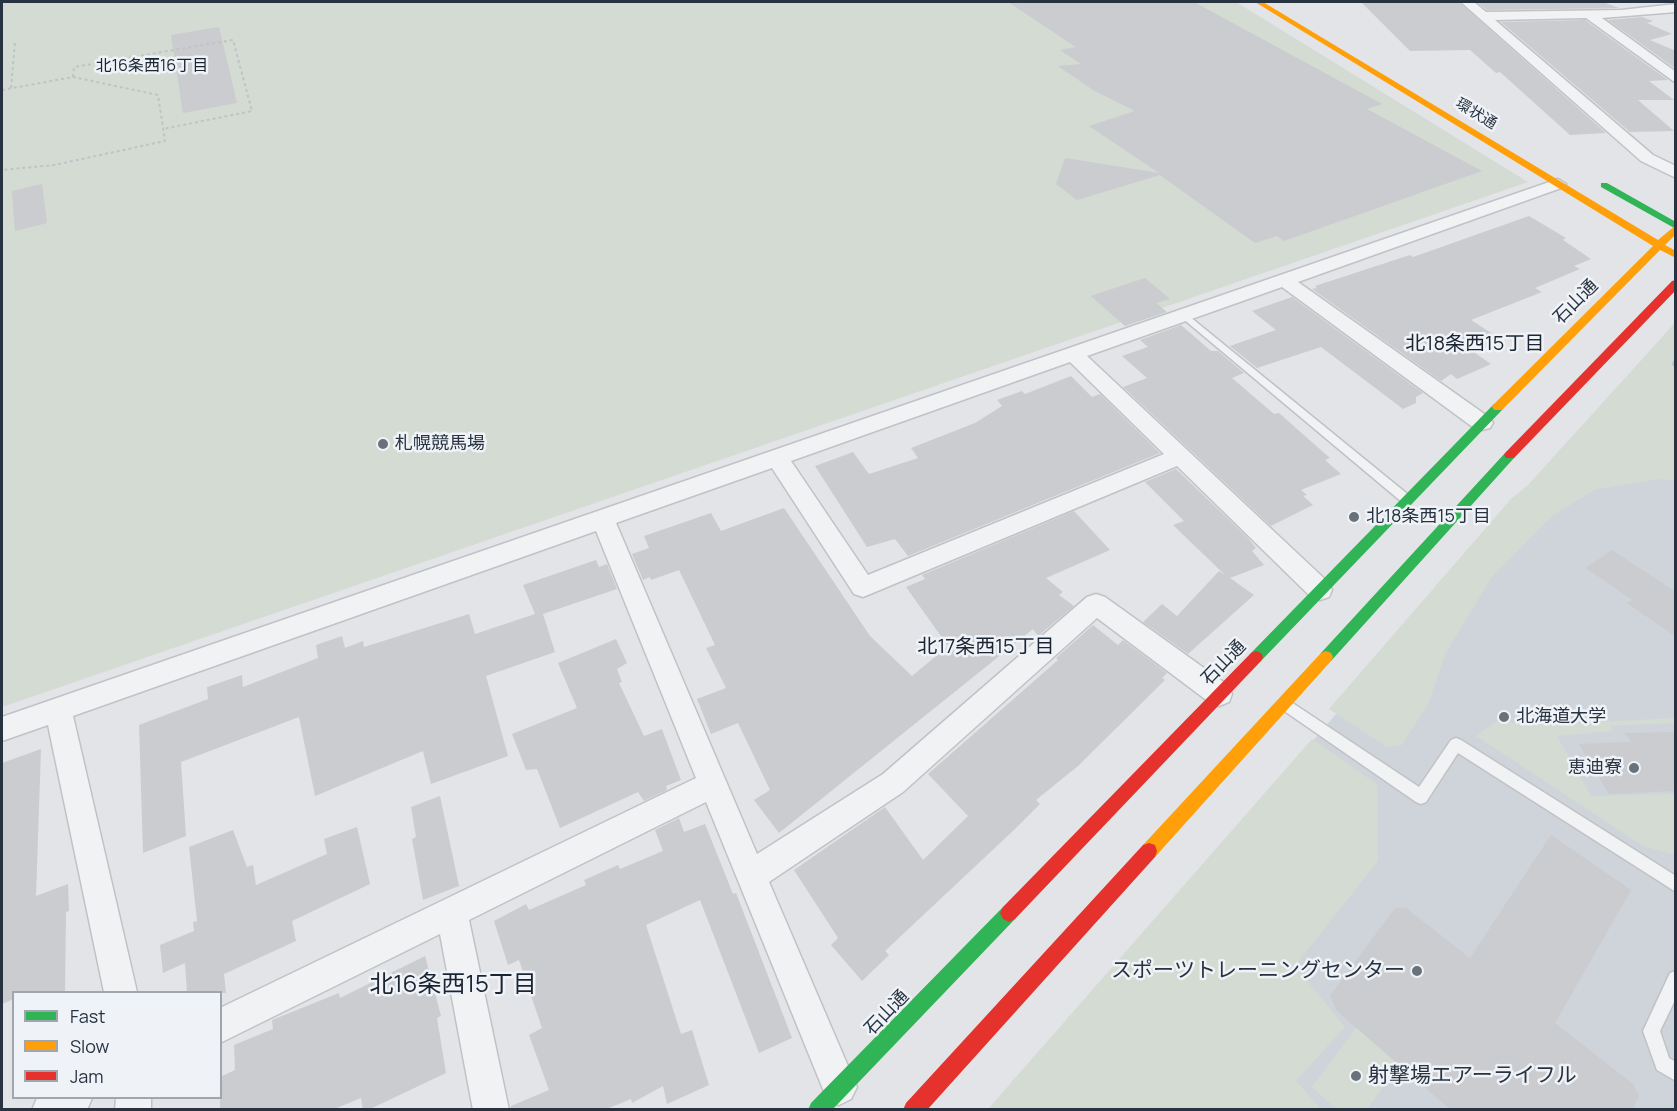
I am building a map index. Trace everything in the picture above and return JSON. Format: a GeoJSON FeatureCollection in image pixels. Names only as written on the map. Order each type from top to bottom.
{"type":"FeatureCollection","features":[{"type":"Feature","properties":{"kind":"main road","name":"環状通"},"geometry":{"type":"LineString","coordinates":[[1259,2],[1676,255]]}},
{"type":"Feature","properties":{"kind":"main road"},"geometry":{"type":"LineString","coordinates":[[1594,180],[1676,227]]}},
{"type":"Feature","properties":{"kind":"main road","name":"石山通"},"geometry":{"type":"LineString","coordinates":[[818,1110],[1407,500],[1676,227]]}},
{"type":"Feature","properties":{"kind":"main road"},"geometry":{"type":"LineString","coordinates":[[913,1110],[1518,446],[1676,283]]}},
{"type":"Feature","properties":{"kind":"street"},"geometry":{"type":"LineString","coordinates":[[1467,2],[1647,158],[1676,173]]}},
{"type":"Feature","properties":{"kind":"street"},"geometry":{"type":"LineString","coordinates":[[1483,16],[1654,12],[1676,8]]}},
{"type":"Feature","properties":{"kind":"street"},"geometry":{"type":"LineString","coordinates":[[1588,14],[1669,68],[1676,79]]}},
{"type":"Feature","properties":{"kind":"street"},"geometry":{"type":"LineString","coordinates":[[2,729],[1558,184]]}},
{"type":"Feature","properties":{"kind":"street"},"geometry":{"type":"LineString","coordinates":[[1284,280],[1482,423]]}},
{"type":"Feature","properties":{"kind":"street"},"geometry":{"type":"LineString","coordinates":[[1073,354],[1320,590]]}},
{"type":"Feature","properties":{"kind":"street"},"geometry":{"type":"LineString","coordinates":[[777,458],[863,587],[1181,456]]}},
{"type":"Feature","properties":{"kind":"street"},"geometry":{"type":"LineString","coordinates":[[603,519],[839,1087]]}},
{"type":"Feature","properties":{"kind":"street"},"geometry":{"type":"LineString","coordinates":[[752,876],[893,783],[1096,604],[1219,694]]}},
{"type":"Feature","properties":{"kind":"street"},"geometry":{"type":"LineString","coordinates":[[58,710],[120,991]]}},
{"type":"Feature","properties":{"kind":"street"},"geometry":{"type":"LineString","coordinates":[[222,1025],[714,784]]}},
{"type":"Feature","properties":{"kind":"street"},"geometry":{"type":"LineString","coordinates":[[452,912],[491,1110]]}},
{"type":"Feature","properties":{"kind":"street"},"geometry":{"type":"LineString","coordinates":[[50,1110],[72,1099]]}},
{"type":"Feature","properties":{"kind":"lane"},"geometry":{"type":"LineString","coordinates":[[1184,315],[1407,500]]}},
{"type":"Feature","properties":{"kind":"lane"},"geometry":{"type":"LineString","coordinates":[[1284,703],[1420,797],[1456,744],[1676,885]]}},
{"type":"Feature","properties":{"kind":"lane"},"geometry":{"type":"LineString","coordinates":[[1676,979],[1651,1031],[1663,1065],[1676,1072]]}},
{"type":"Feature","properties":{"kind":"path"},"geometry":{"type":"LineString","coordinates":[[74,77],[74,67],[233,40],[252,111],[163,129]]}},
{"type":"Feature","properties":{"kind":"path"},"geometry":{"type":"LineString","coordinates":[[11,88],[15,42]]}},
{"type":"Feature","properties":{"kind":"path"},"geometry":{"type":"LineString","coordinates":[[2,90],[74,77],[158,95],[165,141],[54,165],[2,170]]}},
{"type":"Feature","properties":{"kind":"shaded area","name":"札幌競馬場"},"geometry":{"type":"Polygon","coordinates":[[[2,2],[1236,2],[1528,182],[2,707],[2,2]]]}},
{"type":"Feature","properties":{"kind":"shaded area","name":"北海道大学"},"geometry":{"type":"Polygon","coordinates":[[[1674,324],[1675,1109],[993,1110],[1674,324]]]}},
{"type":"Feature","properties":{"kind":"shaded area"},"geometry":{"type":"Polygon","coordinates":[[[1674,324],[1675,481],[1657,479],[1594,490],[1552,516],[1492,577],[1446,653],[1428,704],[1402,745],[1387,747],[1329,709],[1511,499],[1528,485],[1674,324]]]}},
{"type":"Feature","properties":{"kind":"shaded area"},"geometry":{"type":"Polygon","coordinates":[[[1675,718],[1675,723],[1610,726],[1613,731],[1557,736],[1591,796],[1675,794],[1675,855],[1643,846],[1476,736],[1497,721],[1533,725],[1675,718]]]}},
{"type":"Feature","properties":{"kind":"shaded area"},"geometry":{"type":"Polygon","coordinates":[[[1312,739],[1377,784],[1378,861],[1295,966],[1345,1027],[1296,1081],[1321,1109],[988,1109],[1312,739]]]}},
{"type":"Feature","properties":{"kind":"shaded area","name":"射撃場エアーライフル"},"geometry":{"type":"Polygon","coordinates":[[[1357,1027],[1399,1065],[1367,1109],[1336,1109],[1312,1087],[1357,1027]]]}},
{"type":"Feature","properties":{"kind":"building"},"geometry":{"type":"Polygon","coordinates":[[[1008,2],[1194,2],[1382,104],[1367,109],[1482,171],[1284,241],[1277,236],[1255,243],[1160,175],[1077,200],[1056,184],[1065,158],[1159,173],[1089,126],[1135,111],[1093,90],[1058,66],[1081,64],[1060,50],[1076,47],[1008,2]]]}},
{"type":"Feature","properties":{"kind":"building"},"geometry":{"type":"Polygon","coordinates":[[[1361,2],[1459,2],[1606,133],[1570,135],[1500,72],[1496,73],[1470,50],[1410,51],[1361,2]]]}},
{"type":"Feature","properties":{"kind":"building"},"geometry":{"type":"Polygon","coordinates":[[[1477,2],[1603,2],[1619,8],[1487,10],[1477,2]]]}},
{"type":"Feature","properties":{"kind":"building"},"geometry":{"type":"Polygon","coordinates":[[[1642,17],[1653,21],[1647,23],[1672,34],[1650,40],[1676,51],[1676,69],[1608,20],[1642,17]]]}},
{"type":"Feature","properties":{"kind":"building"},"geometry":{"type":"Polygon","coordinates":[[[1585,20],[1668,80],[1649,81],[1674,100],[1638,100],[1674,131],[1630,132],[1501,22],[1585,20]]]}},
{"type":"Feature","properties":{"kind":"building"},"geometry":{"type":"Polygon","coordinates":[[[219,27],[237,103],[183,113],[171,35],[219,27]]]}},
{"type":"Feature","properties":{"kind":"building"},"geometry":{"type":"Polygon","coordinates":[[[42,184],[47,223],[15,231],[12,191],[42,184]]]}},
{"type":"Feature","properties":{"kind":"building"},"geometry":{"type":"Polygon","coordinates":[[[1529,216],[1566,238],[1563,240],[1591,259],[1574,266],[1580,269],[1535,288],[1542,292],[1471,320],[1496,336],[1487,341],[1493,344],[1475,353],[1491,364],[1457,379],[1451,374],[1441,381],[1312,289],[1317,288],[1315,286],[1410,255],[1413,257],[1529,216]]]}},
{"type":"Feature","properties":{"kind":"building"},"geometry":{"type":"Polygon","coordinates":[[[1145,278],[1170,299],[1156,303],[1167,312],[1125,326],[1091,296],[1145,278]]]}},
{"type":"Feature","properties":{"kind":"building"},"geometry":{"type":"Polygon","coordinates":[[[1292,297],[1423,393],[1416,397],[1416,403],[1403,409],[1321,347],[1257,368],[1230,346],[1276,330],[1252,311],[1292,297]]]}},
{"type":"Feature","properties":{"kind":"building"},"geometry":{"type":"Polygon","coordinates":[[[1181,325],[1211,351],[1218,351],[1244,373],[1232,378],[1274,414],[1279,413],[1330,458],[1325,460],[1341,474],[1301,490],[1307,495],[1303,496],[1313,505],[1271,526],[1123,387],[1147,378],[1122,356],[1148,347],[1140,340],[1181,325]]]}},
{"type":"Feature","properties":{"kind":"building"},"geometry":{"type":"Polygon","coordinates":[[[1071,376],[1092,397],[1100,394],[1160,453],[908,556],[895,539],[867,547],[815,466],[853,452],[869,474],[918,458],[911,448],[975,423],[1002,406],[997,400],[1022,391],[1025,394],[1071,376]]]}},
{"type":"Feature","properties":{"kind":"building"},"geometry":{"type":"Polygon","coordinates":[[[1176,469],[1247,537],[1256,548],[1252,551],[1264,565],[1230,578],[1254,595],[1188,654],[1143,622],[1162,604],[1177,616],[1219,571],[1225,575],[1173,525],[1184,521],[1145,482],[1176,469]]]}},
{"type":"Feature","properties":{"kind":"building"},"geometry":{"type":"Polygon","coordinates":[[[784,508],[870,636],[912,676],[948,646],[906,587],[925,579],[922,575],[1074,511],[1110,550],[1046,578],[1063,592],[1059,595],[1074,606],[1038,636],[1033,629],[779,833],[754,800],[770,790],[738,723],[711,734],[697,699],[726,688],[706,648],[715,645],[679,570],[651,580],[650,577],[643,580],[632,554],[649,548],[644,536],[711,513],[721,531],[784,508]]]}},
{"type":"Feature","properties":{"kind":"building"},"geometry":{"type":"Polygon","coordinates":[[[1612,550],[1676,592],[1676,637],[1627,603],[1632,600],[1586,568],[1612,550]]]}},
{"type":"Feature","properties":{"kind":"building"},"geometry":{"type":"Polygon","coordinates":[[[596,560],[599,567],[607,564],[617,589],[543,614],[555,652],[486,676],[508,756],[431,784],[423,751],[315,796],[299,717],[181,762],[186,836],[143,853],[139,725],[208,699],[207,687],[242,675],[243,687],[318,658],[316,645],[342,636],[345,648],[363,641],[364,647],[469,614],[475,634],[535,614],[523,585],[596,560]]]}},
{"type":"Feature","properties":{"kind":"building"},"geometry":{"type":"Polygon","coordinates":[[[1093,625],[1118,645],[1123,640],[1167,673],[1162,678],[1165,680],[1078,766],[1036,800],[1040,804],[885,951],[889,955],[862,981],[831,945],[838,938],[794,870],[885,807],[923,860],[968,816],[928,774],[1058,660],[1056,658],[1093,625]]]}},
{"type":"Feature","properties":{"kind":"building"},"geometry":{"type":"Polygon","coordinates":[[[616,639],[627,663],[617,669],[622,682],[619,683],[644,736],[662,729],[681,780],[666,786],[667,790],[644,801],[638,792],[560,828],[537,769],[526,770],[512,734],[577,708],[558,663],[616,639]]]}},
{"type":"Feature","properties":{"kind":"building","name":"恵迪寮"},"geometry":{"type":"Polygon","coordinates":[[[1676,732],[1676,791],[1609,794],[1579,744],[1631,742],[1625,733],[1676,732]]]}},
{"type":"Feature","properties":{"kind":"building"},"geometry":{"type":"Polygon","coordinates":[[[41,749],[36,896],[68,884],[69,911],[66,912],[65,991],[12,991],[12,1000],[2,1004],[2,763],[41,749]]]}},
{"type":"Feature","properties":{"kind":"building"},"geometry":{"type":"Polygon","coordinates":[[[440,796],[459,886],[423,900],[412,839],[416,837],[411,807],[440,796]]]}},
{"type":"Feature","properties":{"kind":"building"},"geometry":{"type":"Polygon","coordinates":[[[679,818],[684,832],[705,824],[733,894],[736,893],[792,1038],[759,1053],[700,900],[646,925],[681,1034],[692,1030],[709,1085],[667,1104],[663,1086],[632,1103],[631,1099],[604,1110],[511,1110],[511,1106],[549,1090],[529,1035],[542,1028],[519,960],[508,965],[494,921],[526,904],[529,910],[586,885],[584,880],[618,865],[620,869],[663,851],[655,830],[679,818]]]}},
{"type":"Feature","properties":{"kind":"building"},"geometry":{"type":"Polygon","coordinates":[[[357,827],[370,884],[292,921],[296,941],[224,974],[226,993],[187,991],[185,963],[163,973],[160,945],[194,931],[193,922],[197,921],[189,847],[233,830],[247,867],[253,865],[256,885],[327,854],[324,839],[357,827]]]}},
{"type":"Feature","properties":{"kind":"building","name":"スポーツトレーニングセンター"},"geometry":{"type":"Polygon","coordinates":[[[1551,835],[1631,890],[1555,1023],[1633,1084],[1639,1096],[1632,1110],[1451,1110],[1337,1011],[1330,996],[1395,908],[1406,908],[1470,958],[1551,835]]]}},
{"type":"Feature","properties":{"kind":"building"},"geometry":{"type":"Polygon","coordinates":[[[425,956],[441,1016],[437,1018],[446,1073],[368,1110],[363,1110],[361,1098],[332,1110],[220,1110],[222,1076],[235,1070],[234,1045],[273,1029],[272,1020],[339,993],[340,998],[425,956]]]}},
{"type":"Feature","properties":{"kind":"traffic: fast"},"geometry":{"type":"LineString","coordinates":[[1604,185],[1676,226]]}},
{"type":"Feature","properties":{"kind":"traffic: fast"},"geometry":{"type":"LineString","coordinates":[[1256,657],[1498,407]]}},
{"type":"Feature","properties":{"kind":"traffic: fast"},"geometry":{"type":"LineString","coordinates":[[1326,657],[1510,455]]}},
{"type":"Feature","properties":{"kind":"traffic: fast"},"geometry":{"type":"LineString","coordinates":[[818,1110],[1009,913]]}},
{"type":"Feature","properties":{"kind":"traffic: slow"},"geometry":{"type":"LineString","coordinates":[[1259,2],[1675,255]]}},
{"type":"Feature","properties":{"kind":"traffic: slow"},"geometry":{"type":"LineString","coordinates":[[1498,407],[1676,228]]}},
{"type":"Feature","properties":{"kind":"traffic: slow"},"geometry":{"type":"LineString","coordinates":[[1149,851],[1326,657]]}},
{"type":"Feature","properties":{"kind":"traffic: jam"},"geometry":{"type":"LineString","coordinates":[[1510,455],[1676,283]]}},
{"type":"Feature","properties":{"kind":"traffic: jam"},"geometry":{"type":"LineString","coordinates":[[1009,913],[1256,657]]}},
{"type":"Feature","properties":{"kind":"traffic: jam"},"geometry":{"type":"LineString","coordinates":[[913,1110],[1149,851]]}},
{"type":"Feature","properties":{"kind":"place","name":"札幌競馬場"},"geometry":{"type":"Point","coordinates":[383,444]}},
{"type":"Feature","properties":{"kind":"place","name":"北18条西15丁目"},"geometry":{"type":"Point","coordinates":[1354,517]}},
{"type":"Feature","properties":{"kind":"place","name":"北海道大学"},"geometry":{"type":"Point","coordinates":[1504,717]}},
{"type":"Feature","properties":{"kind":"place","name":"恵迪寮"},"geometry":{"type":"Point","coordinates":[1634,768]}},
{"type":"Feature","properties":{"kind":"place","name":"スポーツトレーニングセンター"},"geometry":{"type":"Point","coordinates":[1417,971]}},
{"type":"Feature","properties":{"kind":"place","name":"射撃場エアーライフル"},"geometry":{"type":"Point","coordinates":[1356,1076]}},
{"type":"Feature","properties":{"kind":"district","name":"北16条西16丁目"},"geometry":{"type":"Point","coordinates":[152,67]}},
{"type":"Feature","properties":{"kind":"district","name":"北18条西15丁目"},"geometry":{"type":"Point","coordinates":[1475,344]}},
{"type":"Feature","properties":{"kind":"district","name":"北17条西15丁目"},"geometry":{"type":"Point","coordinates":[986,647]}},
{"type":"Feature","properties":{"kind":"district","name":"北16条西15丁目"},"geometry":{"type":"Point","coordinates":[453,985]}}]}
